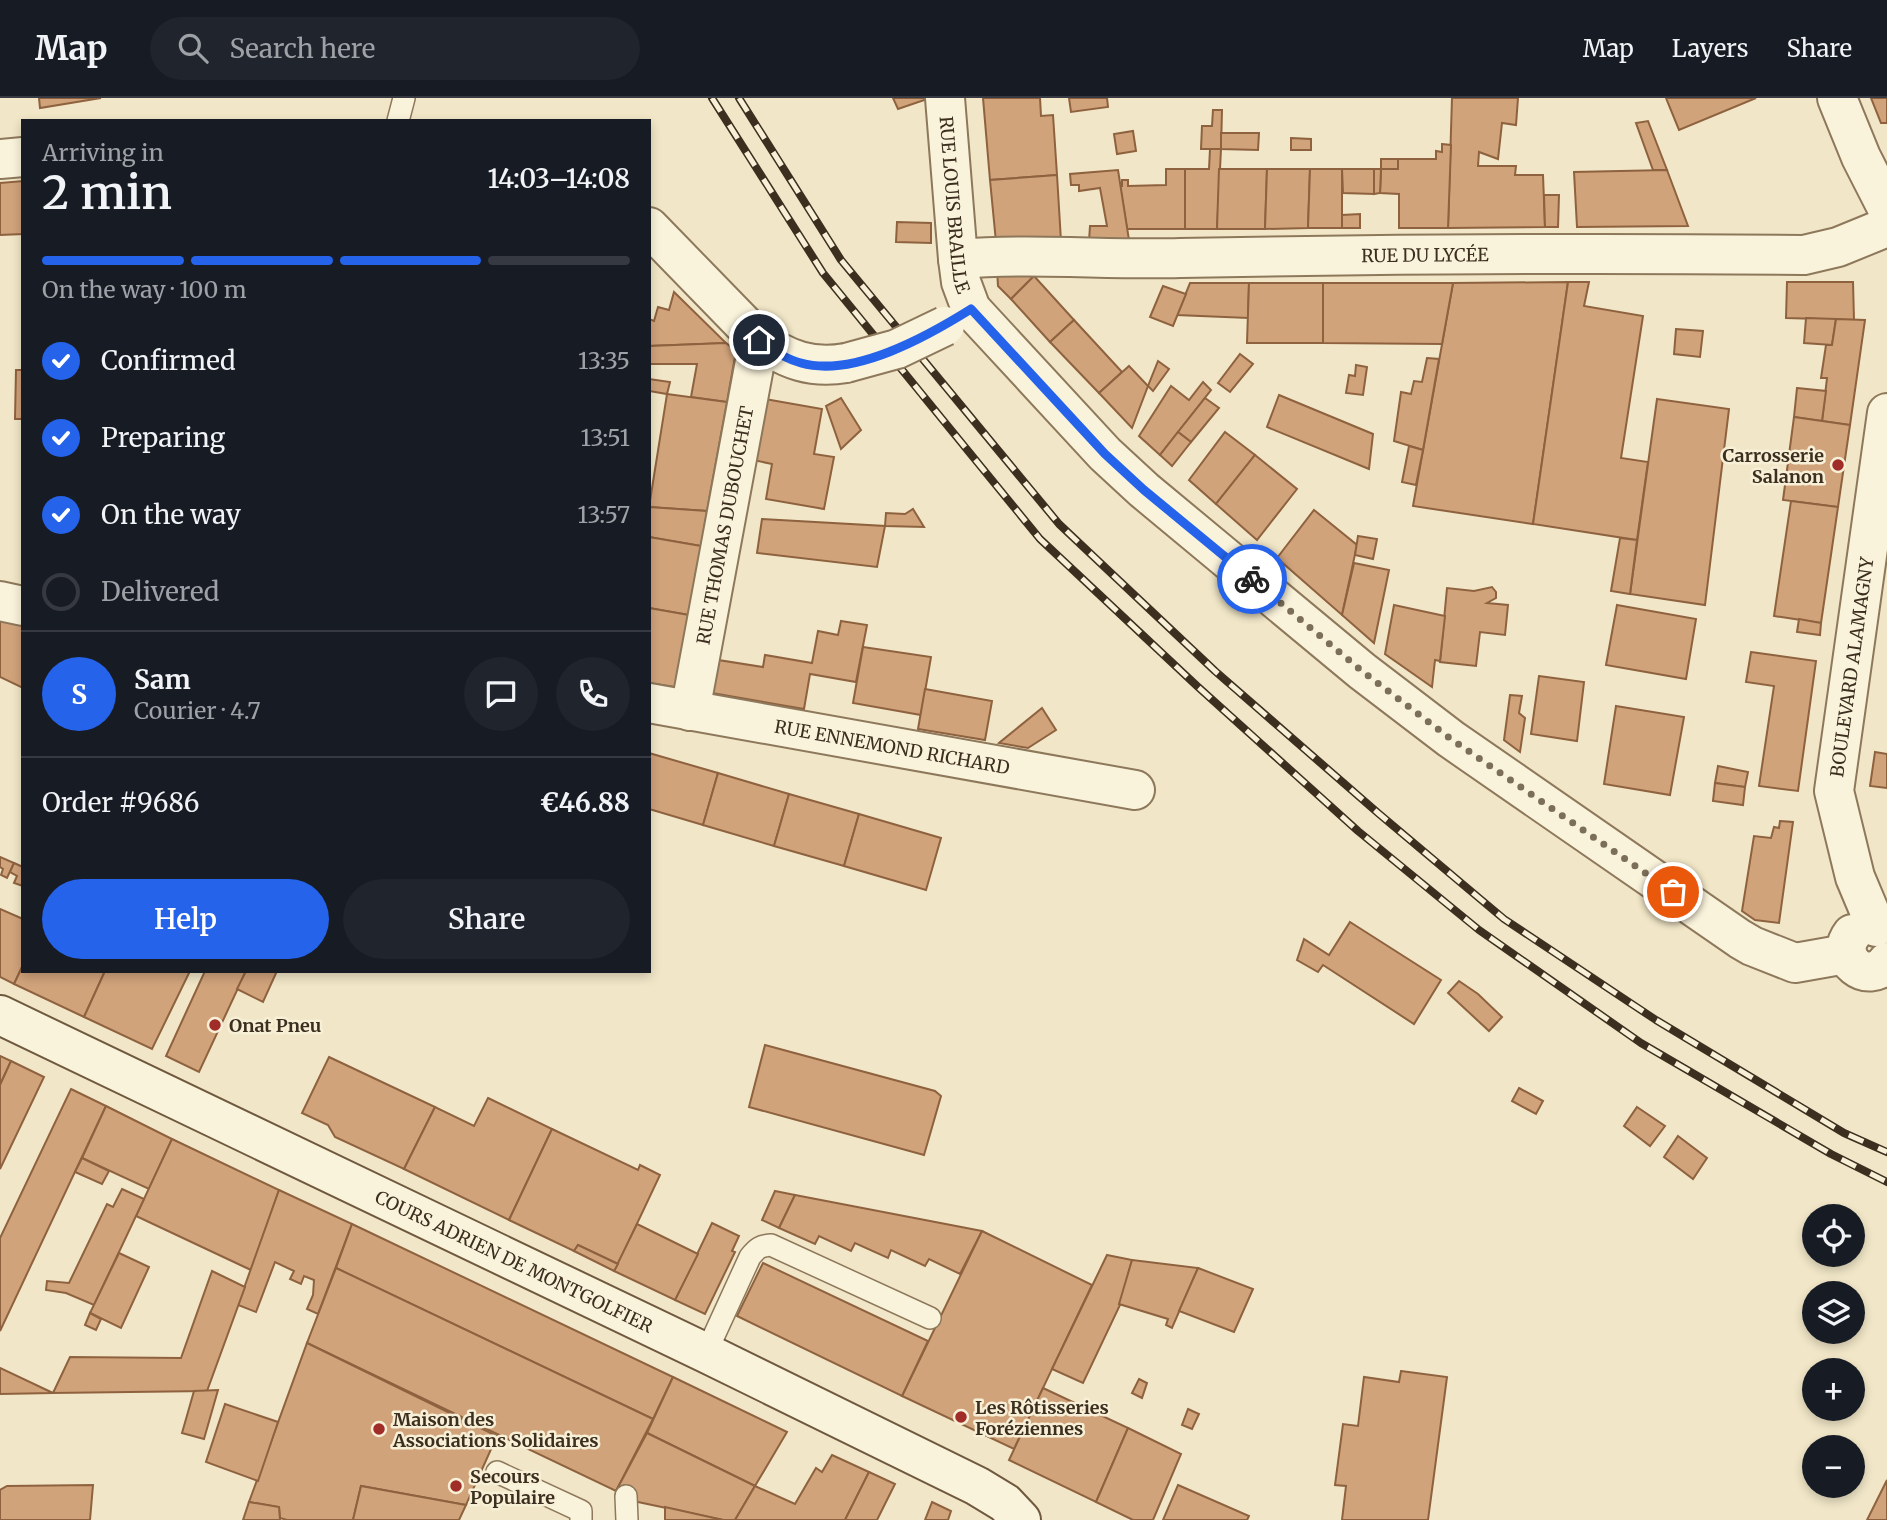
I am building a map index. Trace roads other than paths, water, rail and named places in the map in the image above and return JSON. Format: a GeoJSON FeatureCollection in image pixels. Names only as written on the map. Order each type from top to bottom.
{"type":"FeatureCollection","features":[{"type":"Feature","properties":{"kind":"street","name":"RUE LOUIS BRAILLE"},"geometry":{"type":"LineString","coordinates":[[945,98],[961,282],[958,317]]}},
{"type":"Feature","properties":{"kind":"street"},"geometry":{"type":"LineString","coordinates":[[1838,98],[1861,157],[1887,208]]}},
{"type":"Feature","properties":{"kind":"street"},"geometry":{"type":"LineString","coordinates":[[0,159],[21,157]]}},
{"type":"Feature","properties":{"kind":"street","name":"RUE DU LYCÉE"},"geometry":{"type":"LineString","coordinates":[[958,259],[997,256],[1124,259],[1579,253],[1804,255],[1838,247],[1887,227]]}},
{"type":"Feature","properties":{"kind":"street"},"geometry":{"type":"LineString","coordinates":[[651,230],[759,340],[779,355],[802,364],[830,366],[897,349],[958,317],[1144,490],[1362,671],[1451,739],[1752,946],[1795,963],[1874,949]]}},
{"type":"Feature","properties":{"kind":"street","name":"RUE THOMAS DUBOUCHET"},"geometry":{"type":"LineString","coordinates":[[690,711],[759,340]]}},
{"type":"Feature","properties":{"kind":"street","name":"BOULEVARD ALAMAGNY"},"geometry":{"type":"LineString","coordinates":[[1874,949],[1834,791],[1887,413]]}},
{"type":"Feature","properties":{"kind":"street"},"geometry":{"type":"LineString","coordinates":[[0,601],[21,606]]}},
{"type":"Feature","properties":{"kind":"street","name":"RUE ENNEMOND RICHARD"},"geometry":{"type":"LineString","coordinates":[[651,703],[1135,790]]}},
{"type":"Feature","properties":{"kind":"street","name":"COURS ADRIEN DE MONTGOLFIER"},"geometry":{"type":"LineString","coordinates":[[0,1015],[706,1353],[977,1486],[1005,1503],[1021,1520]]}},
{"type":"Feature","properties":{"kind":"lane"},"geometry":{"type":"LineString","coordinates":[[399,119],[404,98]]}},
{"type":"Feature","properties":{"kind":"lane"},"geometry":{"type":"LineString","coordinates":[[706,1353],[757,1247],[771,1245],[930,1318]]}},
{"type":"Feature","properties":{"kind":"lane"},"geometry":{"type":"LineString","coordinates":[[497,1472],[581,1511],[581,1520]]}},
{"type":"Feature","properties":{"kind":"lane"},"geometry":{"type":"LineString","coordinates":[[626,1496],[627,1520]]}},
{"type":"Feature","properties":{"kind":"railway"},"geometry":{"type":"LineString","coordinates":[[712,98],[823,273],[1040,539],[1197,686],[1358,831],[1479,930],[1641,1043],[1831,1154],[1887,1182]]}},
{"type":"Feature","properties":{"kind":"railway"},"geometry":{"type":"LineString","coordinates":[[739,98],[841,260],[1059,524],[1215,671],[1504,919],[1656,1020],[1844,1133],[1887,1152]]}},
{"type":"Feature","properties":{"kind":"place","name":"Carrosserie Salanon"},"geometry":{"type":"Point","coordinates":[1838,465]}},
{"type":"Feature","properties":{"kind":"place","name":"Onat Pneu"},"geometry":{"type":"Point","coordinates":[215,1025]}},
{"type":"Feature","properties":{"kind":"place","name":"Les Rôtisseries Foréziennes"},"geometry":{"type":"Point","coordinates":[961,1417]}},
{"type":"Feature","properties":{"kind":"place","name":"Maison des Associations Solidaires"},"geometry":{"type":"Point","coordinates":[379,1429]}},
{"type":"Feature","properties":{"kind":"place","name":"Secours Populaire"},"geometry":{"type":"Point","coordinates":[456,1486]}}]}
